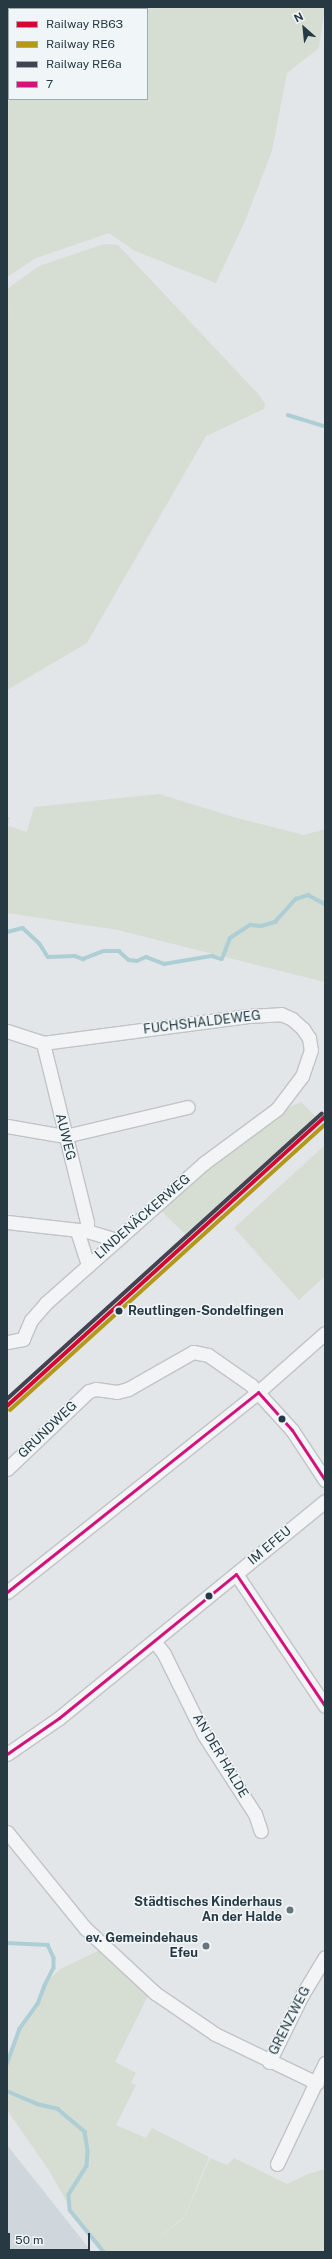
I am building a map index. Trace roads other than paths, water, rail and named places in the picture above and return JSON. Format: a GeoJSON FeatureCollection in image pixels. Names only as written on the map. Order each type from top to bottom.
{"type":"FeatureCollection","features":[{"type":"Feature","properties":{"kind":"street","name":"FUCHSHALDEWEG"},"geometry":{"type":"LineString","coordinates":[[7,1031],[43,1043],[248,1016],[281,1014],[292,1019],[302,1029],[309,1038],[311,1050],[302,1076],[277,1109]]}},
{"type":"Feature","properties":{"kind":"street","name":"AUWEG"},"geometry":{"type":"LineString","coordinates":[[43,1043],[87,1222],[82,1231],[88,1265]]}},
{"type":"Feature","properties":{"kind":"street"},"geometry":{"type":"LineString","coordinates":[[7,1126],[65,1136],[188,1107]]}},
{"type":"Feature","properties":{"kind":"street","name":"LINDENÄCKERWEG"},"geometry":{"type":"LineString","coordinates":[[7,1342],[23,1339],[31,1320],[88,1265],[204,1163],[277,1109]]}},
{"type":"Feature","properties":{"kind":"street"},"geometry":{"type":"LineString","coordinates":[[7,1222],[82,1231],[116,1240]]}},
{"type":"Feature","properties":{"kind":"street"},"geometry":{"type":"LineString","coordinates":[[7,1592],[258,1392],[325,1333]]}},
{"type":"Feature","properties":{"kind":"street","name":"GRUNDWEG"},"geometry":{"type":"LineString","coordinates":[[7,1469],[89,1391],[96,1389],[117,1392],[128,1389],[193,1352],[208,1355],[224,1364],[258,1392]]}},
{"type":"Feature","properties":{"kind":"street"},"geometry":{"type":"LineString","coordinates":[[258,1392],[292,1430],[325,1480]]}},
{"type":"Feature","properties":{"kind":"street","name":"IM EFEU"},"geometry":{"type":"LineString","coordinates":[[7,1754],[59,1718],[325,1500]]}},
{"type":"Feature","properties":{"kind":"street"},"geometry":{"type":"LineString","coordinates":[[236,1574],[325,1706]]}},
{"type":"Feature","properties":{"kind":"street","name":"AN DER HALDE"},"geometry":{"type":"LineString","coordinates":[[154,1641],[164,1654],[204,1735],[255,1814],[261,1831]]}},
{"type":"Feature","properties":{"kind":"street"},"geometry":{"type":"LineString","coordinates":[[7,1832],[85,1928],[155,1993],[215,2034],[269,2062]]}},
{"type":"Feature","properties":{"kind":"street","name":"GRENZWEG"},"geometry":{"type":"LineString","coordinates":[[317,2083],[269,2062],[302,1995],[325,1957]]}},
{"type":"Feature","properties":{"kind":"street"},"geometry":{"type":"LineString","coordinates":[[277,2164],[317,2083],[325,2063]]}},
{"type":"Feature","properties":{"kind":"waterway"},"geometry":{"type":"LineString","coordinates":[[288,415],[325,426]]}},
{"type":"Feature","properties":{"kind":"waterway"},"geometry":{"type":"LineString","coordinates":[[7,932],[23,928],[40,944],[48,957],[75,956],[83,959],[104,951],[119,951],[129,960],[137,961],[146,957],[164,964],[212,956],[222,959],[230,938],[250,925],[261,926],[275,922],[296,899],[308,895],[325,904]]}},
{"type":"Feature","properties":{"kind":"waterway"},"geometry":{"type":"LineString","coordinates":[[7,1943],[48,1945],[54,1958],[54,1968],[38,2004],[20,2029],[7,2065]]}},
{"type":"Feature","properties":{"kind":"waterway"},"geometry":{"type":"LineString","coordinates":[[7,2091],[37,2104],[58,2109],[85,2132],[88,2152],[87,2166],[69,2195],[70,2210],[104,2252]]}},
{"type":"Feature","properties":{"kind":"rail line","name":"RE6a"},"geometry":{"type":"LineString","coordinates":[[7,1399],[322,1113]]}},
{"type":"Feature","properties":{"kind":"rail line","name":"RB63"},"geometry":{"type":"LineString","coordinates":[[7,1406],[325,1117]]}},
{"type":"Feature","properties":{"kind":"rail line","name":"RE6"},"geometry":{"type":"LineString","coordinates":[[10,1410],[325,1124]]}},
{"type":"Feature","properties":{"kind":"place","name":"Reutlingen-Sondelfingen"},"geometry":{"type":"Point","coordinates":[119,1311]}},
{"type":"Feature","properties":{"kind":"place","name":"Städtisches Kinderhaus An der Halde"},"geometry":{"type":"Point","coordinates":[290,1910]}},
{"type":"Feature","properties":{"kind":"place","name":"ev. Gemeindehaus Efeu"},"geometry":{"type":"Point","coordinates":[206,1946]}}]}
